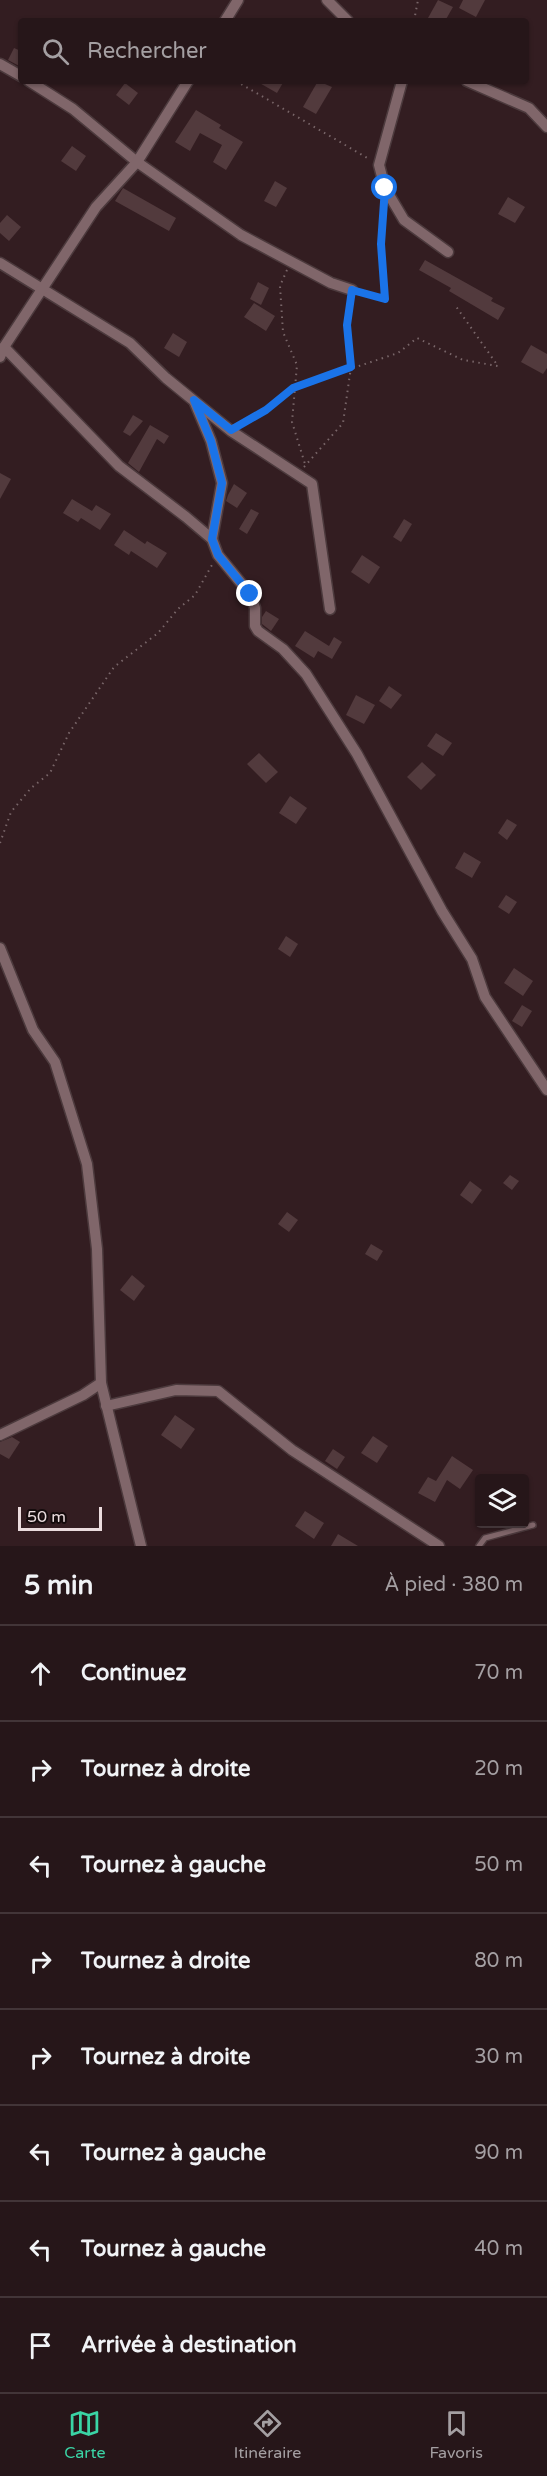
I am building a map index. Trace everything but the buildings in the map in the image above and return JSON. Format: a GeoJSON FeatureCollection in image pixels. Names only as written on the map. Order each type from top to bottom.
{"type":"FeatureCollection","features":[{"type":"Feature","properties":{"kind":"street"},"geometry":{"type":"LineString","coordinates":[[227,18],[238,0]]}},
{"type":"Feature","properties":{"kind":"street"},"geometry":{"type":"LineString","coordinates":[[327,0],[345,18]]}},
{"type":"Feature","properties":{"kind":"street"},"geometry":{"type":"LineString","coordinates":[[0,64],[18,74]]}},
{"type":"Feature","properties":{"kind":"street"},"geometry":{"type":"LineString","coordinates":[[34,84],[73,109],[137,162],[241,235],[331,283],[352,290]]}},
{"type":"Feature","properties":{"kind":"street"},"geometry":{"type":"LineString","coordinates":[[186,84],[137,162],[96,207],[2,352],[119,466],[212,539],[218,555],[250,594],[255,608],[255,626],[258,631],[283,648],[306,674],[357,754],[442,912],[472,959],[485,997],[547,1090]]}},
{"type":"Feature","properties":{"kind":"street"},"geometry":{"type":"LineString","coordinates":[[401,84],[379,165],[385,188],[405,220],[448,252]]}},
{"type":"Feature","properties":{"kind":"street"},"geometry":{"type":"LineString","coordinates":[[474,84],[529,108],[547,127]]}},
{"type":"Feature","properties":{"kind":"street"},"geometry":{"type":"LineString","coordinates":[[0,263],[130,343],[166,378],[231,430],[312,484],[330,609]]}},
{"type":"Feature","properties":{"kind":"street"},"geometry":{"type":"LineString","coordinates":[[194,400],[211,441],[222,483],[212,539]]}},
{"type":"Feature","properties":{"kind":"street"},"geometry":{"type":"LineString","coordinates":[[0,948],[33,1030],[55,1062],[87,1164],[97,1249],[100,1383],[141,1546]]}},
{"type":"Feature","properties":{"kind":"street"},"geometry":{"type":"LineString","coordinates":[[0,1435],[83,1395],[100,1383]]}},
{"type":"Feature","properties":{"kind":"street"},"geometry":{"type":"LineString","coordinates":[[106,1406],[176,1390],[218,1391],[292,1450],[439,1546]]}},
{"type":"Feature","properties":{"kind":"lane"},"geometry":{"type":"LineString","coordinates":[[479,1546],[485,1538],[533,1525]]}},
{"type":"Feature","properties":{"kind":"path"},"geometry":{"type":"LineString","coordinates":[[415,18],[418,0]]}},
{"type":"Feature","properties":{"kind":"path"},"geometry":{"type":"LineString","coordinates":[[241,84],[379,165]]}},
{"type":"Feature","properties":{"kind":"path"},"geometry":{"type":"LineString","coordinates":[[299,475],[343,423],[351,367],[347,325],[352,290],[385,299],[381,244],[385,188]]}},
{"type":"Feature","properties":{"kind":"path"},"geometry":{"type":"LineString","coordinates":[[291,261],[280,286],[283,332],[297,365],[293,388],[292,422],[312,484]]}},
{"type":"Feature","properties":{"kind":"path"},"geometry":{"type":"LineString","coordinates":[[231,430],[266,410],[293,388],[398,353],[417,338],[463,360],[498,366],[454,305]]}},
{"type":"Feature","properties":{"kind":"path"},"geometry":{"type":"LineString","coordinates":[[0,843],[11,812],[31,788],[50,773],[69,733],[114,667],[158,633],[178,609],[195,595],[218,555]]}},
{"type":"Feature","properties":{"kind":"route"},"geometry":{"type":"LineString","coordinates":[[250,594],[218,555],[212,539],[222,483],[219,464],[194,400],[231,430],[266,410],[293,388],[351,367],[347,325],[352,290],[385,299],[381,244],[385,188]]}}]}
